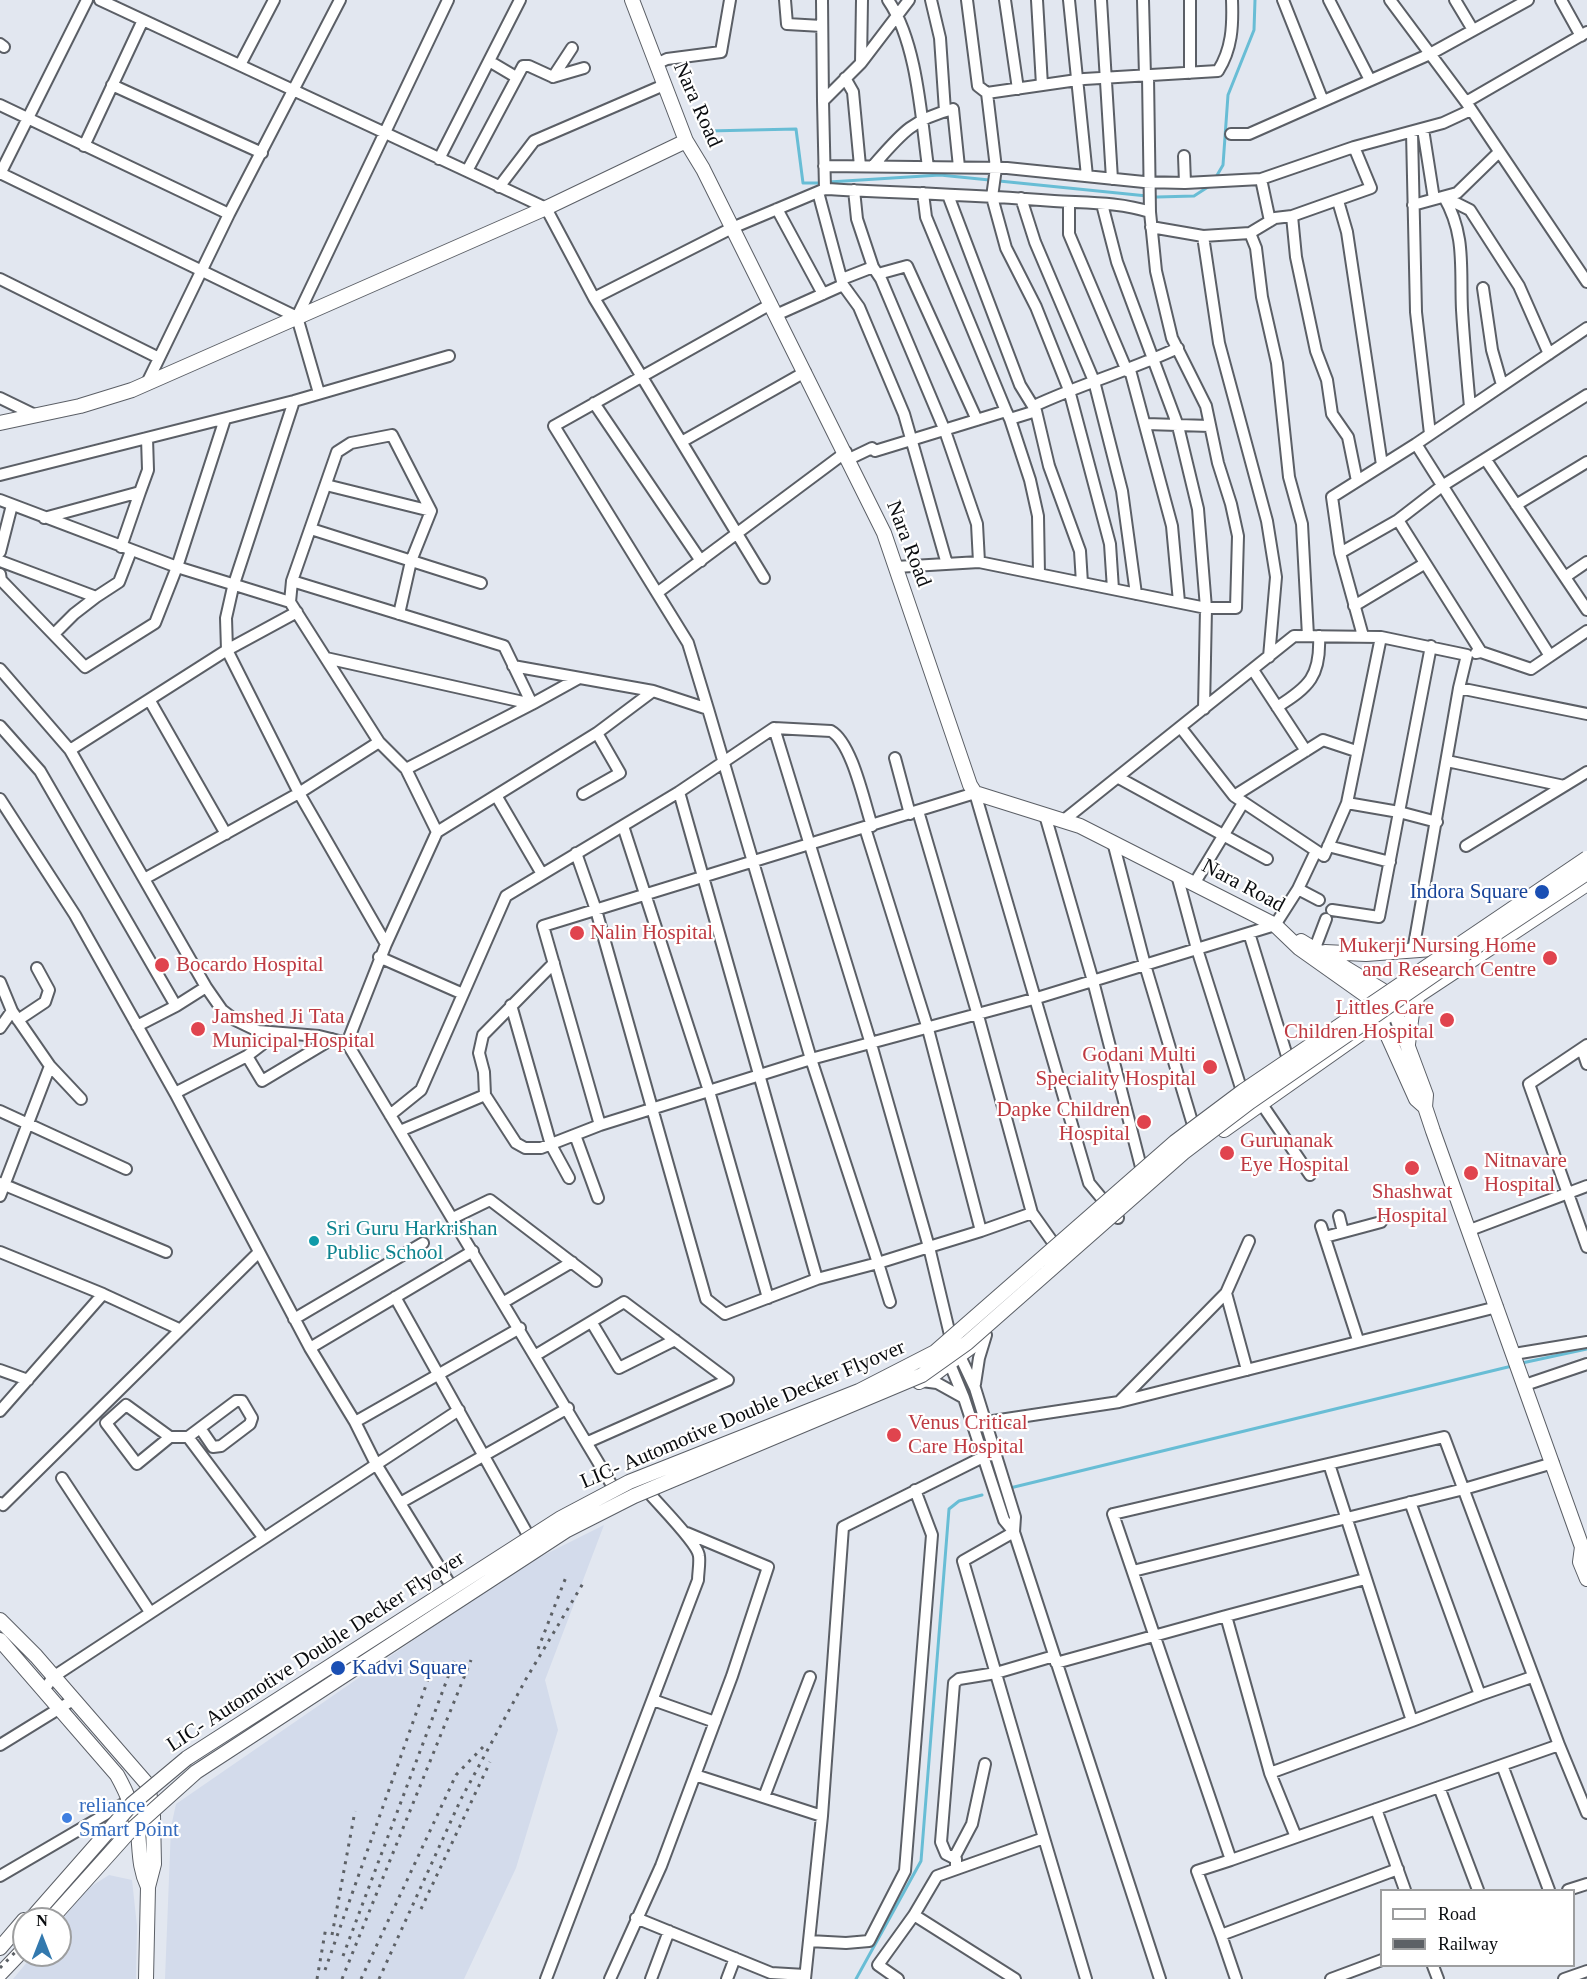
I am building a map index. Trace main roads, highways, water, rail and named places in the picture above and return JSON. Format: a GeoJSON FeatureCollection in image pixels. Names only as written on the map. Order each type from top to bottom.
{"type":"FeatureCollection","features":[{"type":"Feature","properties":{"kind":"main road","name":"Nara Road"},"geometry":{"type":"LineString","coordinates":[[632,0],[686,141],[703,169],[848,455],[884,533],[970,785],[975,793],[1064,820],[1113,842],[1275,925],[1293,939]]}},
{"type":"Feature","properties":{"kind":"main road"},"geometry":{"type":"LineString","coordinates":[[0,423],[80,406],[147,383],[546,208],[686,141]]}},
{"type":"Feature","properties":{"kind":"main road"},"geometry":{"type":"LineString","coordinates":[[36,1907],[130,1800],[185,1753],[528,1535],[613,1487],[845,1392],[897,1368],[938,1344],[1141,1167],[1241,1088],[1587,853]]}},
{"type":"Feature","properties":{"kind":"main road","name":"LIC- Automotive Double Decker Flyover"},"geometry":{"type":"LineString","coordinates":[[42,1907],[132,1804],[187,1758],[571,1513],[629,1482],[859,1391],[935,1352],[1175,1142],[1243,1091],[1587,858]]}},
{"type":"Feature","properties":{"kind":"main road","name":"LIC- Automotive Double Decker Flyover"},"geometry":{"type":"LineString","coordinates":[[62,1907],[129,1832],[195,1772],[567,1530],[634,1496],[876,1397],[934,1368],[967,1343],[1183,1153],[1403,996],[1587,873]]}},
{"type":"Feature","properties":{"kind":"main road"},"geometry":{"type":"LineString","coordinates":[[69,1907],[138,1831],[199,1775],[570,1533],[650,1494],[922,1381],[956,1359],[1209,1140],[1363,1032],[1587,884]]}},
{"type":"Feature","properties":{"kind":"main road"},"geometry":{"type":"LineString","coordinates":[[1293,939],[1304,941],[1319,950],[1395,1012],[1402,1048]]}},
{"type":"Feature","properties":{"kind":"main road"},"geometry":{"type":"LineString","coordinates":[[1293,939],[1299,948],[1377,995],[1382,1020],[1402,1048],[1426,1095],[1425,1107],[1585,1549],[1580,1562],[1587,1579]]}},
{"type":"Feature","properties":{"kind":"main road"},"geometry":{"type":"LineString","coordinates":[[1319,950],[1413,951],[1446,948]]}},
{"type":"Feature","properties":{"kind":"main road"},"geometry":{"type":"LineString","coordinates":[[1402,1048],[1418,996]]}},
{"type":"Feature","properties":{"kind":"main road"},"geometry":{"type":"LineString","coordinates":[[1363,1032],[1402,1048]]}},
{"type":"Feature","properties":{"kind":"main road"},"geometry":{"type":"LineString","coordinates":[[0,1620],[36,1656],[148,1785],[153,1816],[154,1864],[147,1887],[146,1979]]}},
{"type":"Feature","properties":{"kind":"main road"},"geometry":{"type":"LineString","coordinates":[[0,1640],[117,1775],[130,1800],[138,1831],[140,1868],[147,1887]]}},
{"type":"Feature","properties":{"kind":"main road"},"geometry":{"type":"LineString","coordinates":[[0,1948],[12,1935]]}},
{"type":"Feature","properties":{"kind":"main road"},"geometry":{"type":"LineString","coordinates":[[0,1954],[12,1940]]}},
{"type":"Feature","properties":{"kind":"main road"},"geometry":{"type":"LineString","coordinates":[[0,1974],[12,1962]]}},
{"type":"Feature","properties":{"kind":"main road"},"geometry":{"type":"LineString","coordinates":[[3,1979],[14,1967]]}},
{"type":"Feature","properties":{"kind":"waterway"},"geometry":{"type":"LineString","coordinates":[[1216,177],[1223,165],[1228,95],[1254,30],[1255,0]]}},
{"type":"Feature","properties":{"kind":"waterway"},"geometry":{"type":"LineString","coordinates":[[708,131],[796,129],[803,183],[822,183]]}},
{"type":"Feature","properties":{"kind":"waterway"},"geometry":{"type":"LineString","coordinates":[[829,182],[940,175],[1157,197],[1194,196],[1211,185]]}},
{"type":"Feature","properties":{"kind":"waterway"},"geometry":{"type":"LineString","coordinates":[[1522,1363],[1587,1349]]}},
{"type":"Feature","properties":{"kind":"waterway"},"geometry":{"type":"LineString","coordinates":[[1010,1488],[1512,1366]]}},
{"type":"Feature","properties":{"kind":"waterway"},"geometry":{"type":"LineString","coordinates":[[856,1979],[921,1861],[949,1509],[959,1501],[982,1495]]}},
{"type":"Feature","properties":{"kind":"railway"},"geometry":{"type":"LineString","coordinates":[[49,1907],[129,1814],[174,1773],[568,1518],[633,1485],[898,1378],[942,1350],[980,1320],[1138,1177],[1233,1101],[1587,860]]}},
{"type":"Feature","properties":{"kind":"railway"},"geometry":{"type":"LineString","coordinates":[[538,1649],[566,1577]]}},
{"type":"Feature","properties":{"kind":"railway"},"geometry":{"type":"LineString","coordinates":[[379,1979],[461,1799],[526,1679],[585,1580]]}},
{"type":"Feature","properties":{"kind":"railway"},"geometry":{"type":"LineString","coordinates":[[325,1970],[435,1660]]}},
{"type":"Feature","properties":{"kind":"railway"},"geometry":{"type":"LineString","coordinates":[[342,1979],[471,1660]]}},
{"type":"Feature","properties":{"kind":"railway"},"geometry":{"type":"LineString","coordinates":[[343,1956],[454,1661]]}},
{"type":"Feature","properties":{"kind":"railway"},"geometry":{"type":"LineString","coordinates":[[361,1979],[456,1775],[483,1747]]}},
{"type":"Feature","properties":{"kind":"railway"},"geometry":{"type":"LineString","coordinates":[[421,1909],[490,1762]]}},
{"type":"Feature","properties":{"kind":"railway"},"geometry":{"type":"LineString","coordinates":[[332,1935],[355,1811]]}},
{"type":"Feature","properties":{"kind":"railway"},"geometry":{"type":"LineString","coordinates":[[317,1979],[326,1927]]}},
{"type":"Feature","properties":{"kind":"railway"},"geometry":{"type":"LineString","coordinates":[[0,1968],[12,1956]]}},
{"type":"Feature","properties":{"kind":"place","name":"Indora Square"},"geometry":{"type":"Point","coordinates":[1542,892]}},
{"type":"Feature","properties":{"kind":"place","name":"Nalin Hospital"},"geometry":{"type":"Point","coordinates":[577,933]}},
{"type":"Feature","properties":{"kind":"place","name":"Mukerji Nursing Home and Research Centre"},"geometry":{"type":"Point","coordinates":[1550,958]}},
{"type":"Feature","properties":{"kind":"place","name":"Bocardo Hospital"},"geometry":{"type":"Point","coordinates":[162,965]}},
{"type":"Feature","properties":{"kind":"place","name":"Littles Care Children Hospital"},"geometry":{"type":"Point","coordinates":[1447,1020]}},
{"type":"Feature","properties":{"kind":"place","name":"Jamshed Ji Tata Municipal Hospital"},"geometry":{"type":"Point","coordinates":[198,1029]}},
{"type":"Feature","properties":{"kind":"place","name":"Godani Multi Speciality Hospital"},"geometry":{"type":"Point","coordinates":[1210,1067]}},
{"type":"Feature","properties":{"kind":"place","name":"Dapke Children Hospital"},"geometry":{"type":"Point","coordinates":[1144,1122]}},
{"type":"Feature","properties":{"kind":"place","name":"Gurunanak Eye Hospital"},"geometry":{"type":"Point","coordinates":[1227,1153]}},
{"type":"Feature","properties":{"kind":"place","name":"Shashwat Hospital"},"geometry":{"type":"Point","coordinates":[1412,1168]}},
{"type":"Feature","properties":{"kind":"place","name":"Nitnavare Hospital"},"geometry":{"type":"Point","coordinates":[1471,1173]}},
{"type":"Feature","properties":{"kind":"place","name":"Sri Guru Harkrishan Public School"},"geometry":{"type":"Point","coordinates":[314,1241]}},
{"type":"Feature","properties":{"kind":"place","name":"Venus Critical Care Hospital"},"geometry":{"type":"Point","coordinates":[894,1435]}},
{"type":"Feature","properties":{"kind":"place","name":"Kadvi Square"},"geometry":{"type":"Point","coordinates":[338,1668]}},
{"type":"Feature","properties":{"kind":"place","name":"reliance Smart Point"},"geometry":{"type":"Point","coordinates":[67,1818]}}]}
